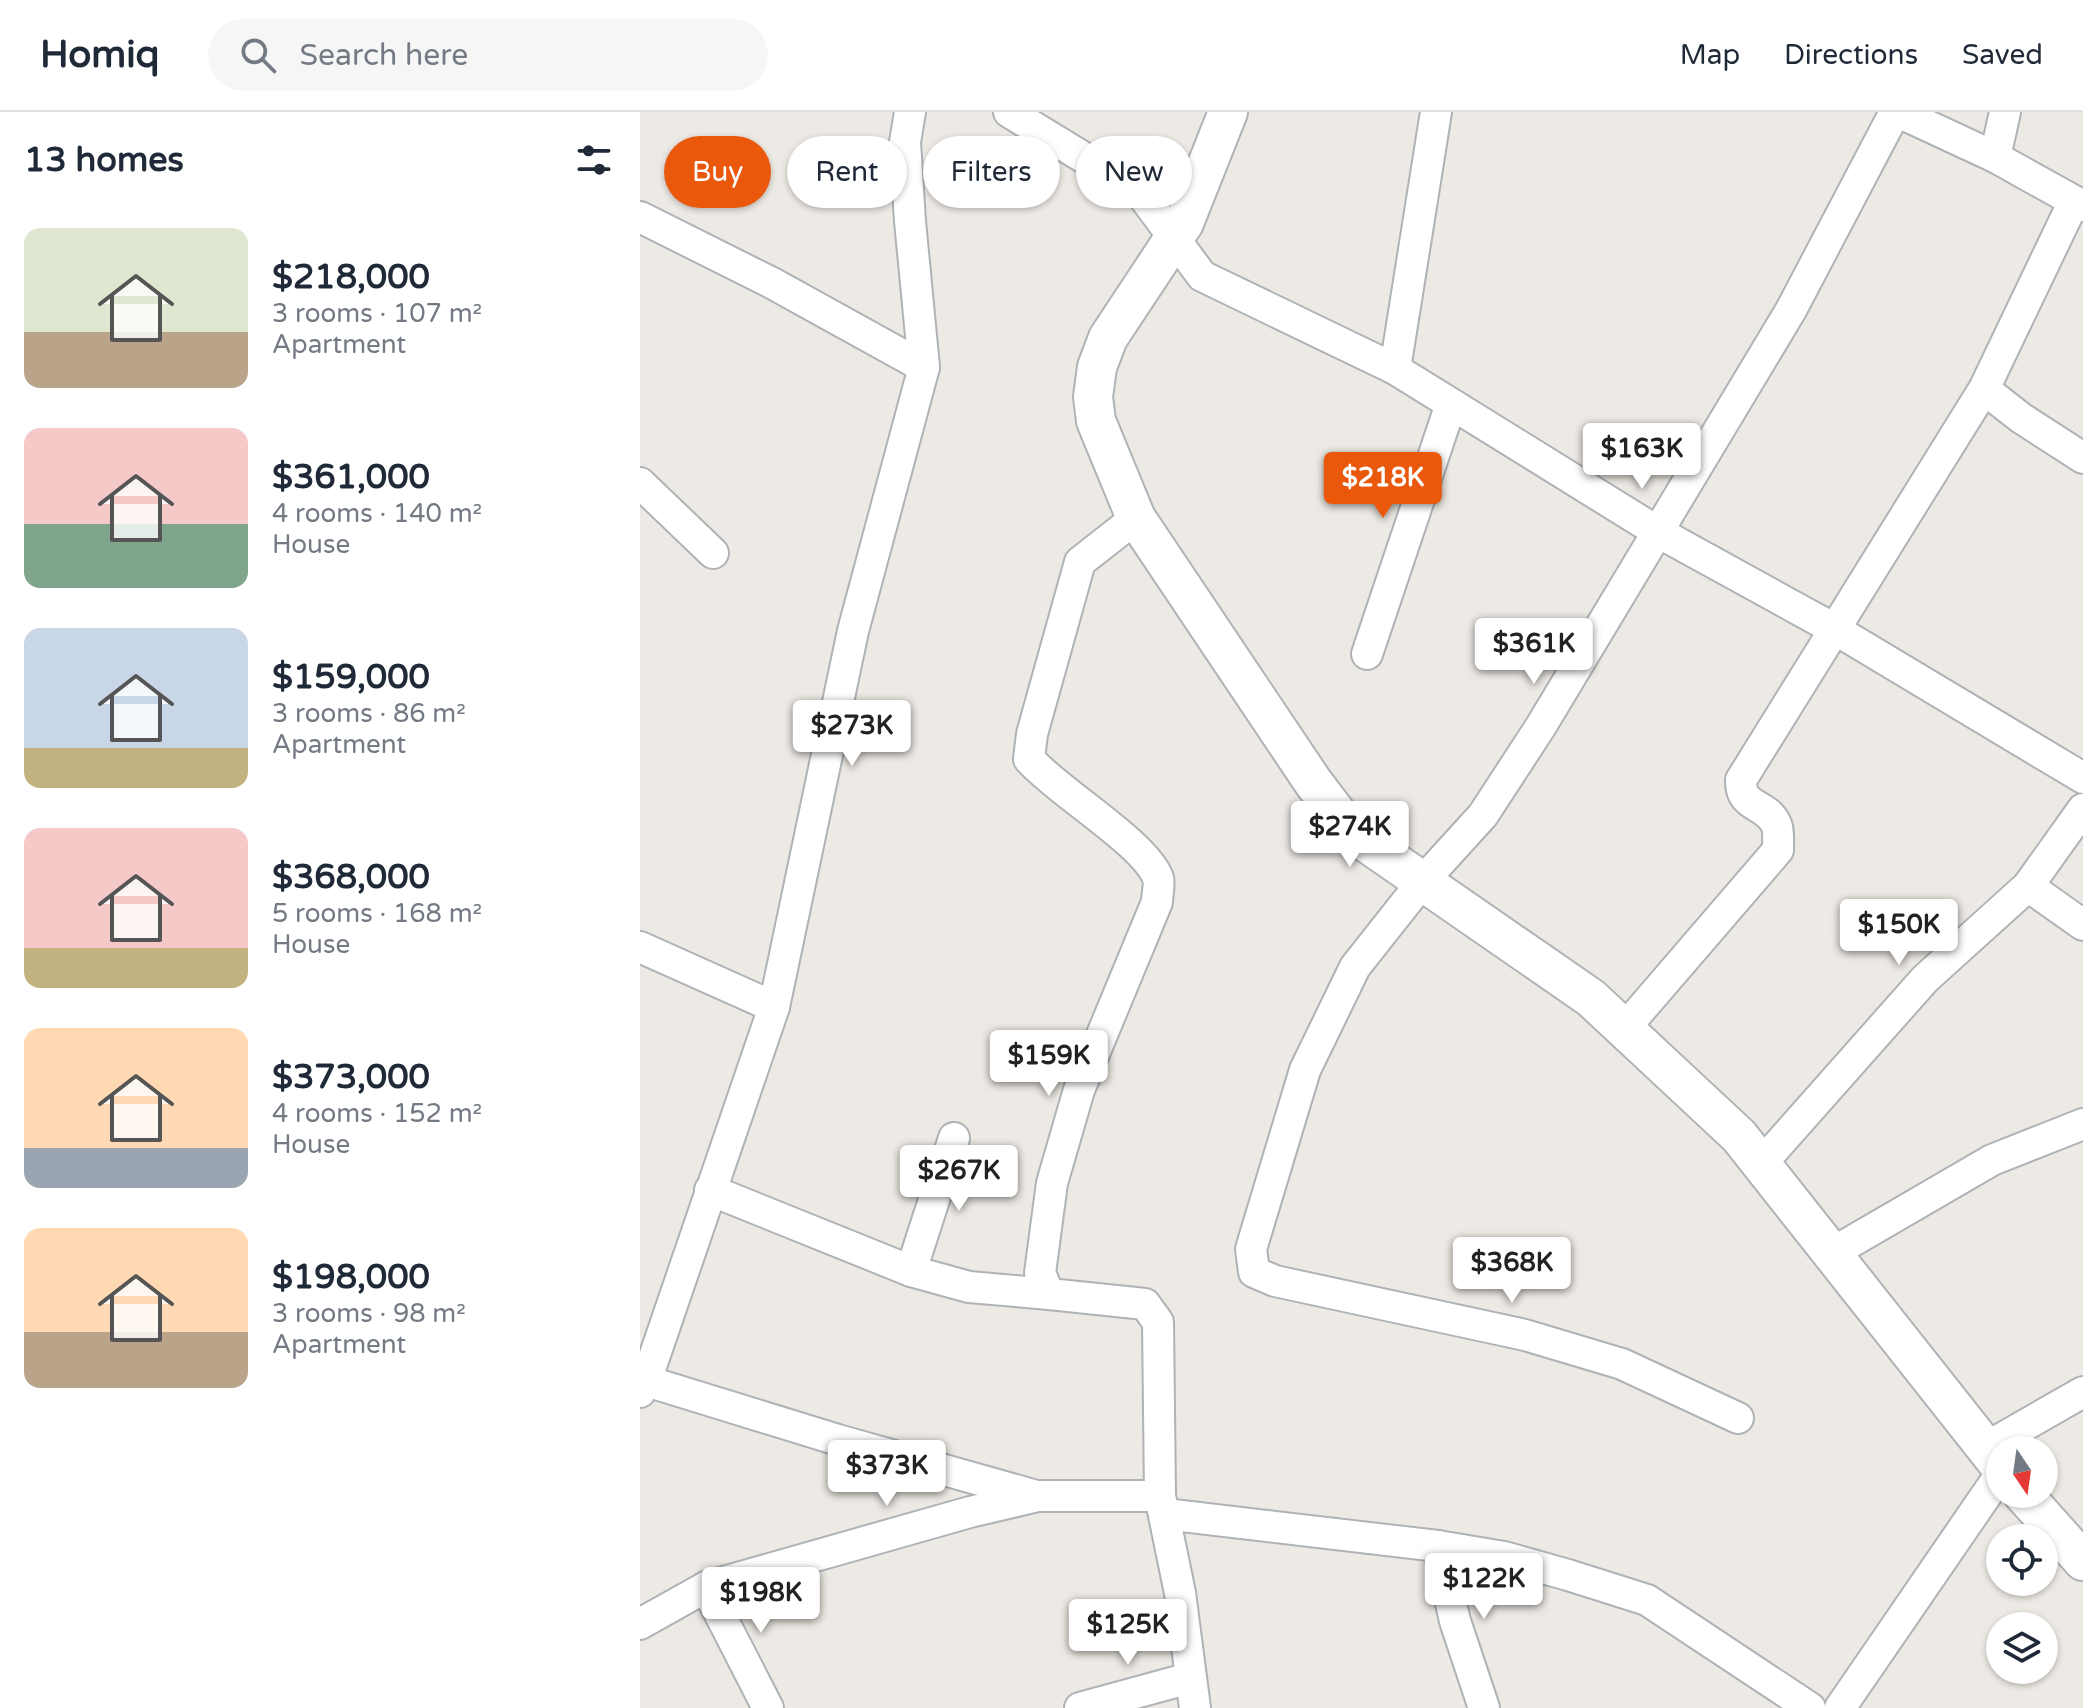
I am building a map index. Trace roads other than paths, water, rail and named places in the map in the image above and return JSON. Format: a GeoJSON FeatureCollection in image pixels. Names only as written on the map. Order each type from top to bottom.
{"type":"FeatureCollection","features":[{"type":"Feature","properties":{"kind":"street"},"geometry":{"type":"LineString","coordinates":[[910,112],[905,142],[924,367],[853,631],[774,1007],[642,1384],[1038,1496],[1162,1505],[1504,1557],[1647,1600],[1810,1708]]}},
{"type":"Feature","properties":{"kind":"street"},"geometry":{"type":"LineString","coordinates":[[1009,112],[1140,192],[1202,276],[1395,369],[1658,532],[1836,630],[2083,778]]}},
{"type":"Feature","properties":{"kind":"street"},"geometry":{"type":"LineString","coordinates":[[1228,112],[1184,223],[1108,338],[1097,367],[1093,397],[1096,421],[1136,518],[1313,782],[1351,832],[1591,998],[1739,1136],[1986,1451]]}},
{"type":"Feature","properties":{"kind":"street"},"geometry":{"type":"LineString","coordinates":[[1395,369],[1436,112]]}},
{"type":"Feature","properties":{"kind":"street"},"geometry":{"type":"LineString","coordinates":[[1624,1029],[1778,850],[1777,825],[1767,812],[1745,798],[1741,780],[1984,389],[2079,203],[1995,157],[1897,112],[1791,310],[1541,726],[1483,815],[1423,881],[1355,967],[1305,1070],[1251,1249],[1254,1272],[1275,1281],[1525,1335],[1608,1360],[1738,1418]]}},
{"type":"Feature","properties":{"kind":"street"},"geometry":{"type":"LineString","coordinates":[[1995,157],[2005,112]]}},
{"type":"Feature","properties":{"kind":"street"},"geometry":{"type":"LineString","coordinates":[[640,217],[772,283],[924,367]]}},
{"type":"Feature","properties":{"kind":"street"},"geometry":{"type":"LineString","coordinates":[[1984,389],[2021,418],[2083,458]]}},
{"type":"Feature","properties":{"kind":"street"},"geometry":{"type":"LineString","coordinates":[[1367,654],[1451,404]]}},
{"type":"Feature","properties":{"kind":"street"},"geometry":{"type":"LineString","coordinates":[[640,483],[713,553]]}},
{"type":"Feature","properties":{"kind":"street"},"geometry":{"type":"LineString","coordinates":[[1049,1294],[1040,1273],[1052,1183],[1079,1090],[1157,902],[1159,879],[1144,855],[1044,776],[1029,759],[1032,734],[1080,562],[1136,518]]}},
{"type":"Feature","properties":{"kind":"street"},"geometry":{"type":"LineString","coordinates":[[1761,1164],[1925,979],[2028,886],[2083,809]]}},
{"type":"Feature","properties":{"kind":"street"},"geometry":{"type":"LineString","coordinates":[[2028,886],[2083,925]]}},
{"type":"Feature","properties":{"kind":"street"},"geometry":{"type":"LineString","coordinates":[[640,947],[774,1007]]}},
{"type":"Feature","properties":{"kind":"street"},"geometry":{"type":"LineString","coordinates":[[1832,1253],[1992,1160],[2083,1124]]}},
{"type":"Feature","properties":{"kind":"street"},"geometry":{"type":"LineString","coordinates":[[911,1271],[954,1138]]}},
{"type":"Feature","properties":{"kind":"street"},"geometry":{"type":"LineString","coordinates":[[710,1190],[911,1271],[969,1287],[1145,1304],[1158,1322],[1162,1505],[1180,1593],[1195,1708]]}},
{"type":"Feature","properties":{"kind":"street"},"geometry":{"type":"LineString","coordinates":[[2028,1436],[2083,1392]]}},
{"type":"Feature","properties":{"kind":"street"},"geometry":{"type":"LineString","coordinates":[[1840,1708],[1986,1477]]}},
{"type":"Feature","properties":{"kind":"street"},"geometry":{"type":"LineString","coordinates":[[640,1624],[706,1587],[970,1512],[1038,1496]]}},
{"type":"Feature","properties":{"kind":"street"},"geometry":{"type":"LineString","coordinates":[[2036,1508],[2083,1561]]}},
{"type":"Feature","properties":{"kind":"street"},"geometry":{"type":"LineString","coordinates":[[1438,1546],[1455,1621],[1484,1708]]}},
{"type":"Feature","properties":{"kind":"street"},"geometry":{"type":"LineString","coordinates":[[706,1587],[768,1708]]}},
{"type":"Feature","properties":{"kind":"street"},"geometry":{"type":"LineString","coordinates":[[1080,1708],[1190,1678]]}}]}
